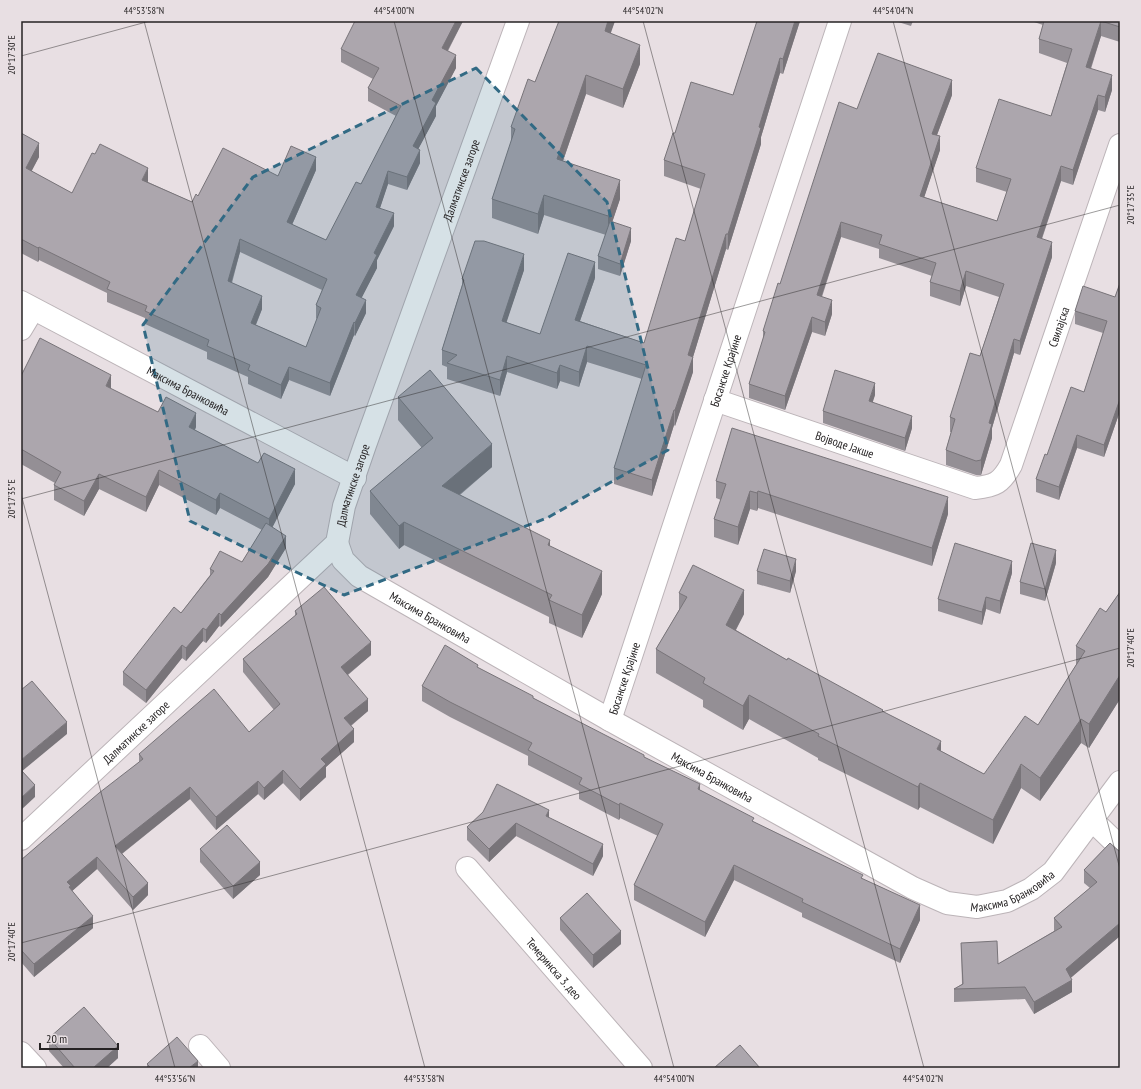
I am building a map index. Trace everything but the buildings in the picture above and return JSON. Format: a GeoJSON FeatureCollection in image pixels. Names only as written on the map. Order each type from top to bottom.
{"type":"FeatureCollection","features":[{"type":"Feature","properties":{"kind":"street","name":"Далматинске загоре"},"geometry":{"type":"LineString","coordinates":[[21,839],[337,543],[344,506],[355,478],[365,445],[518,21]]}},
{"type":"Feature","properties":{"kind":"street","name":"Босанске Крајине"},"geometry":{"type":"LineString","coordinates":[[610,720],[840,21]]}},
{"type":"Feature","properties":{"kind":"street","name":"Свилајска"},"geometry":{"type":"LineString","coordinates":[[975,488],[996,484],[1004,477],[1011,465],[1120,145]]}},
{"type":"Feature","properties":{"kind":"street","name":"Максима Бранковића"},"geometry":{"type":"LineString","coordinates":[[27,305],[355,478]]}},
{"type":"Feature","properties":{"kind":"street"},"geometry":{"type":"LineString","coordinates":[[21,329],[27,305]]}},
{"type":"Feature","properties":{"kind":"street","name":"Војводе Јакше"},"geometry":{"type":"LineString","coordinates":[[715,400],[975,488]]}},
{"type":"Feature","properties":{"kind":"street","name":"Максима Бранковића"},"geometry":{"type":"LineString","coordinates":[[337,543],[343,560],[358,576],[610,720],[913,888],[946,903],[977,907],[1007,901],[1031,889],[1053,872],[1120,782]]}},
{"type":"Feature","properties":{"kind":"street"},"geometry":{"type":"LineString","coordinates":[[1092,820],[1120,847]]}},
{"type":"Feature","properties":{"kind":"street","name":"Темеринска 3. део"},"geometry":{"type":"LineString","coordinates":[[467,868],[641,1068]]}},
{"type":"Feature","properties":{"kind":"street"},"geometry":{"type":"LineString","coordinates":[[200,1046],[219,1068]]}},
{"type":"Feature","properties":{"kind":"street"},"geometry":{"type":"LineString","coordinates":[[21,1052],[35,1068]]}},
{"type":"Feature","properties":{"kind":"highlighted area"},"geometry":{"type":"Polygon","coordinates":[[[476,68],[607,202],[668,450],[547,518],[344,595],[190,521],[143,325],[253,177],[476,68]]]}}]}
